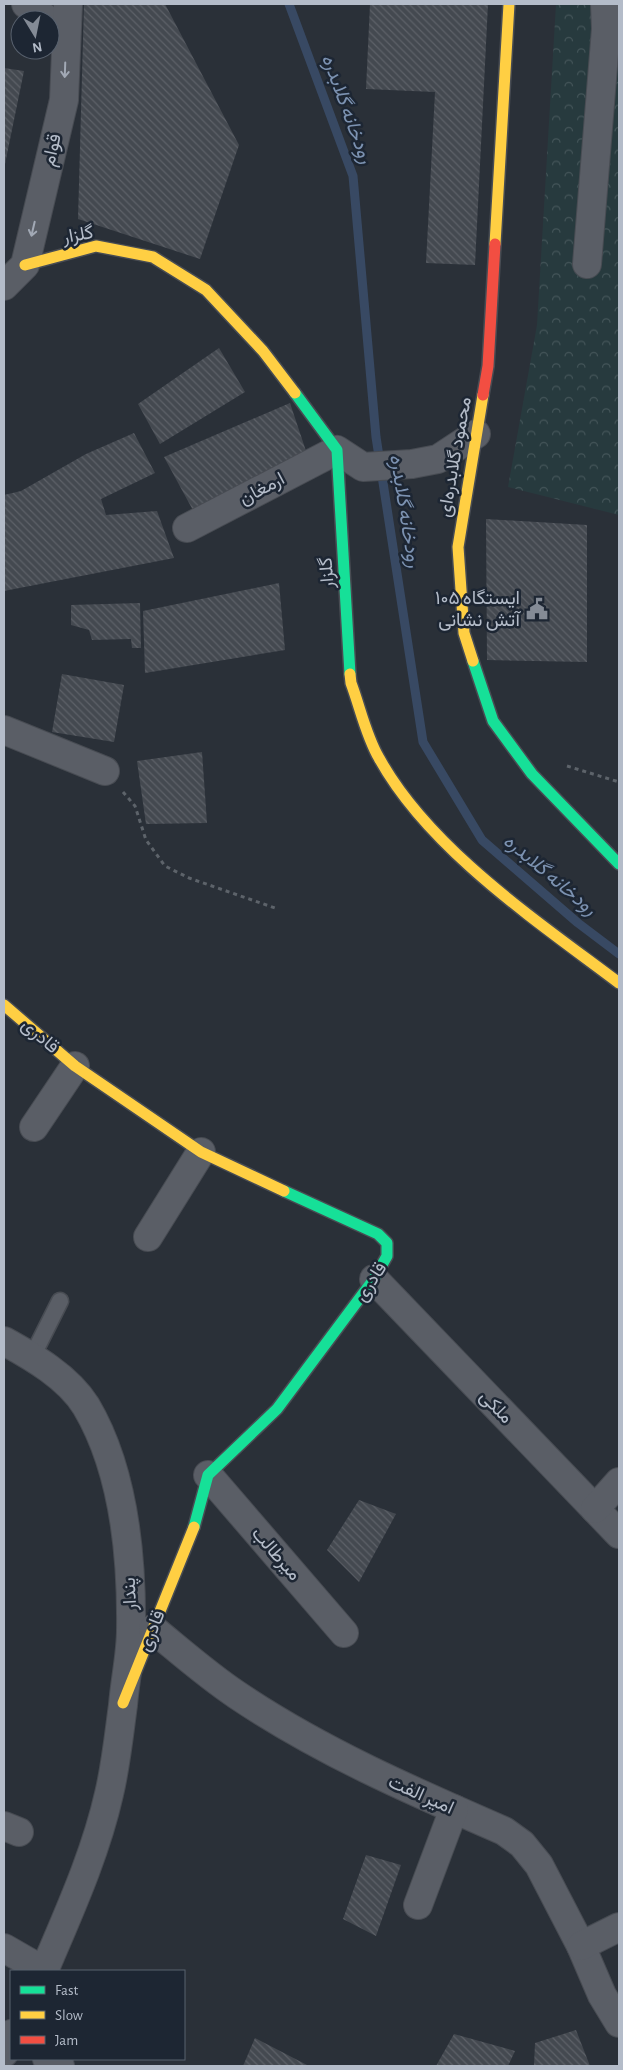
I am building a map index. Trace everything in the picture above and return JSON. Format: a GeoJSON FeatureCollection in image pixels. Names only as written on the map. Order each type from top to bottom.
{"type":"FeatureCollection","features":[{"type":"Feature","properties":{"kind":"street","name":"قوام"},"geometry":{"type":"LineString","coordinates":[[60,17],[68,4]]}},
{"type":"Feature","properties":{"kind":"street","name":"محمود گلابدره‌ای"},"geometry":{"type":"LineString","coordinates":[[509,4],[488,366],[458,548],[464,633],[493,721],[532,774],[619,864]]}},
{"type":"Feature","properties":{"kind":"street"},"geometry":{"type":"LineString","coordinates":[[587,264],[606,29],[605,4]]}},
{"type":"Feature","properties":{"kind":"street","name":"قوام"},"geometry":{"type":"LineString","coordinates":[[10,278],[64,100],[59,60]]}},
{"type":"Feature","properties":{"kind":"street","name":"گلزار"},"geometry":{"type":"LineString","coordinates":[[10,278],[96,246],[154,257],[206,290],[263,351],[337,450],[351,683],[378,757],[413,810],[471,866],[538,922],[619,983]]}},
{"type":"Feature","properties":{"kind":"street"},"geometry":{"type":"LineString","coordinates":[[337,450],[363,466],[412,464],[438,459],[476,434]]}},
{"type":"Feature","properties":{"kind":"street","name":"ارمغان"},"geometry":{"type":"LineString","coordinates":[[187,528],[337,450]]}},
{"type":"Feature","properties":{"kind":"street"},"geometry":{"type":"LineString","coordinates":[[4,730],[105,771]]}},
{"type":"Feature","properties":{"kind":"street","name":"قادری"},"geometry":{"type":"LineString","coordinates":[[4,1005],[75,1066],[201,1152],[378,1234],[387,1243],[387,1256],[374,1279],[277,1409],[208,1475],[197,1520],[123,1704]]}},
{"type":"Feature","properties":{"kind":"street"},"geometry":{"type":"LineString","coordinates":[[34,1127],[75,1066]]}},
{"type":"Feature","properties":{"kind":"street"},"geometry":{"type":"LineString","coordinates":[[148,1237],[201,1152]]}},
{"type":"Feature","properties":{"kind":"street","name":"ملکی"},"geometry":{"type":"LineString","coordinates":[[374,1279],[619,1534]]}},
{"type":"Feature","properties":{"kind":"street","name":"پندار"},"geometry":{"type":"LineString","coordinates":[[4,1341],[32,1357],[57,1375],[85,1405],[102,1440],[122,1506],[127,1540],[132,1631],[109,1795],[81,1885],[44,1970]]}},
{"type":"Feature","properties":{"kind":"street","name":"میرطالب"},"geometry":{"type":"LineString","coordinates":[[208,1475],[344,1633]]}},
{"type":"Feature","properties":{"kind":"street"},"geometry":{"type":"LineString","coordinates":[[595,1509],[619,1482]]}},
{"type":"Feature","properties":{"kind":"street","name":"امیر الفت"},"geometry":{"type":"LineString","coordinates":[[153,1629],[236,1694],[290,1728],[355,1765],[504,1831],[522,1844],[539,1865],[581,1946],[602,1995],[619,2023]]}},
{"type":"Feature","properties":{"kind":"street"},"geometry":{"type":"LineString","coordinates":[[418,1905],[454,1809]]}},
{"type":"Feature","properties":{"kind":"street"},"geometry":{"type":"LineString","coordinates":[[581,1946],[619,1927]]}},
{"type":"Feature","properties":{"kind":"street"},"geometry":{"type":"LineString","coordinates":[[4,1948],[42,1970]]}},
{"type":"Feature","properties":{"kind":"street"},"geometry":{"type":"LineString","coordinates":[[49,2060],[60,2066]]}},
{"type":"Feature","properties":{"kind":"lane"},"geometry":{"type":"LineString","coordinates":[[32,1357],[60,1301]]}},
{"type":"Feature","properties":{"kind":"path"},"geometry":{"type":"LineString","coordinates":[[521,759],[537,753],[567,766],[619,782]]}},
{"type":"Feature","properties":{"kind":"path"},"geometry":{"type":"LineString","coordinates":[[105,771],[135,806],[146,840],[165,866],[189,878],[275,908]]}},
{"type":"Feature","properties":{"kind":"green space"},"geometry":{"type":"Polygon","coordinates":[[[556,4],[619,4],[619,515],[508,487],[537,325],[556,4]]]}},
{"type":"Feature","properties":{"kind":"building"},"geometry":{"type":"Polygon","coordinates":[[[84,4],[165,4],[239,145],[200,259],[78,219],[84,4]]]}},
{"type":"Feature","properties":{"kind":"building"},"geometry":{"type":"Polygon","coordinates":[[[370,4],[488,4],[475,265],[426,263],[435,92],[366,89],[370,4]]]}},
{"type":"Feature","properties":{"kind":"building"},"geometry":{"type":"Polygon","coordinates":[[[4,68],[24,71],[5,164],[4,164],[4,68]]]}},
{"type":"Feature","properties":{"kind":"building"},"geometry":{"type":"Polygon","coordinates":[[[219,348],[245,392],[160,444],[138,404],[219,348]]]}},
{"type":"Feature","properties":{"kind":"building"},"geometry":{"type":"Polygon","coordinates":[[[290,403],[307,454],[195,514],[164,457],[290,403]]]}},
{"type":"Feature","properties":{"kind":"building"},"geometry":{"type":"Polygon","coordinates":[[[134,433],[155,473],[101,499],[106,515],[157,511],[174,558],[4,591],[4,495],[21,491],[86,454],[134,433]]]}},
{"type":"Feature","properties":{"kind":"building"},"geometry":{"type":"Polygon","coordinates":[[[486,519],[587,525],[587,662],[487,660],[486,519]]]}},
{"type":"Feature","properties":{"kind":"building"},"geometry":{"type":"Polygon","coordinates":[[[279,583],[285,650],[145,673],[143,611],[279,583]]]}},
{"type":"Feature","properties":{"kind":"building"},"geometry":{"type":"Polygon","coordinates":[[[140,603],[141,648],[132,648],[131,639],[92,640],[89,630],[71,625],[71,605],[140,603]]]}},
{"type":"Feature","properties":{"kind":"building"},"geometry":{"type":"Polygon","coordinates":[[[62,674],[124,685],[114,742],[52,732],[62,674]]]}},
{"type":"Feature","properties":{"kind":"building"},"geometry":{"type":"Polygon","coordinates":[[[202,752],[207,823],[146,824],[137,761],[202,752]]]}},
{"type":"Feature","properties":{"kind":"building"},"geometry":{"type":"Polygon","coordinates":[[[359,1500],[396,1514],[359,1582],[327,1550],[359,1500]]]}},
{"type":"Feature","properties":{"kind":"building"},"geometry":{"type":"Polygon","coordinates":[[[366,1855],[401,1865],[376,1936],[343,1919],[366,1855]]]}},
{"type":"Feature","properties":{"kind":"building"},"geometry":{"type":"Polygon","coordinates":[[[576,2030],[590,2066],[534,2066],[535,2043],[576,2030]]]}},
{"type":"Feature","properties":{"kind":"building"},"geometry":{"type":"Polygon","coordinates":[[[454,2034],[515,2051],[508,2066],[436,2066],[454,2034]]]}},
{"type":"Feature","properties":{"kind":"building"},"geometry":{"type":"Polygon","coordinates":[[[255,2038],[309,2066],[243,2066],[255,2038]]]}},
{"type":"Feature","properties":{"kind":"waterway","name":"رودخانه گلابدره"},"geometry":{"type":"LineString","coordinates":[[289,4],[353,176],[376,437],[423,742],[482,840],[578,923],[619,954]]}},
{"type":"Feature","properties":{"kind":"traffic: fast"},"geometry":{"type":"LineString","coordinates":[[295,393],[337,450],[350,674]]}},
{"type":"Feature","properties":{"kind":"traffic: fast"},"geometry":{"type":"LineString","coordinates":[[473,661],[493,721],[532,774],[619,864]]}},
{"type":"Feature","properties":{"kind":"traffic: fast"},"geometry":{"type":"LineString","coordinates":[[194,1527],[208,1475],[277,1409],[374,1279],[387,1256],[387,1243],[378,1234],[284,1191]]}},
{"type":"Feature","properties":{"kind":"traffic: slow"},"geometry":{"type":"LineString","coordinates":[[495,244],[509,4]]}},
{"type":"Feature","properties":{"kind":"traffic: slow"},"geometry":{"type":"LineString","coordinates":[[25,265],[96,246],[153,257],[206,290],[263,351],[295,393]]}},
{"type":"Feature","properties":{"kind":"traffic: slow"},"geometry":{"type":"LineString","coordinates":[[473,661],[464,633],[458,547],[483,395]]}},
{"type":"Feature","properties":{"kind":"traffic: slow"},"geometry":{"type":"LineString","coordinates":[[350,674],[351,683],[374,749],[400,791],[426,823],[455,853],[520,909],[619,983]]}},
{"type":"Feature","properties":{"kind":"traffic: slow"},"geometry":{"type":"LineString","coordinates":[[4,1005],[75,1066],[201,1152],[284,1191]]}},
{"type":"Feature","properties":{"kind":"traffic: slow"},"geometry":{"type":"LineString","coordinates":[[123,1703],[194,1527]]}},
{"type":"Feature","properties":{"kind":"traffic: jam"},"geometry":{"type":"LineString","coordinates":[[483,395],[488,366],[495,244]]}},
{"type":"Feature","properties":{"kind":"place","name":"ایستگاه ۱۰۵ آتش نشانی"},"geometry":{"type":"Point","coordinates":[537,609]}}]}
